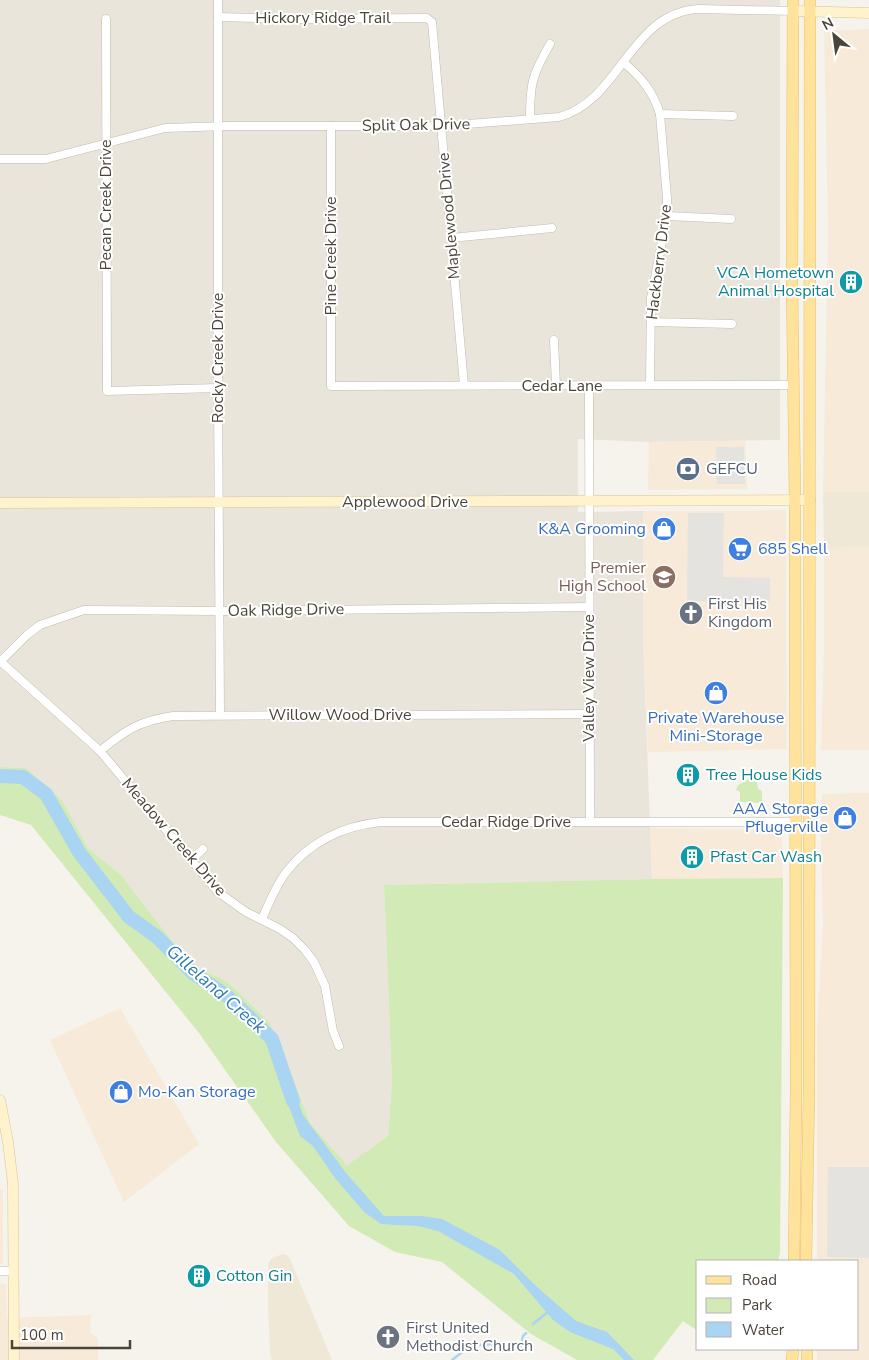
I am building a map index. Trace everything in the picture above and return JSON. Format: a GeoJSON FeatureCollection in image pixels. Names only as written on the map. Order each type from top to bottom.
{"type":"FeatureCollection","features":[{"type":"Feature","properties":{"kind":"main road"},"geometry":{"type":"LineString","coordinates":[[793,5],[792,283],[795,500],[794,917],[796,1106],[794,1260]]}},
{"type":"Feature","properties":{"kind":"main road"},"geometry":{"type":"LineString","coordinates":[[806,1260],[809,918],[810,5]]}},
{"type":"Feature","properties":{"kind":"street","name":"Rocky Creek Drive"},"geometry":{"type":"LineString","coordinates":[[218,0],[220,715]]}},
{"type":"Feature","properties":{"kind":"street"},"geometry":{"type":"LineString","coordinates":[[793,5],[810,5],[869,12]]}},
{"type":"Feature","properties":{"kind":"street","name":"Split Oak Drive"},"geometry":{"type":"LineString","coordinates":[[0,159],[46,159],[165,128],[218,126],[441,126],[568,114],[586,105],[650,30],[665,18],[679,12],[698,9],[793,5]]}},
{"type":"Feature","properties":{"kind":"street","name":"Hickory Ridge Trail"},"geometry":{"type":"LineString","coordinates":[[218,17],[301,19],[427,18]]}},
{"type":"Feature","properties":{"kind":"street","name":"Maplewood Drive"},"geometry":{"type":"LineString","coordinates":[[427,18],[432,22],[464,386]]}},
{"type":"Feature","properties":{"kind":"street","name":"Pecan Creek Drive"},"geometry":{"type":"LineString","coordinates":[[106,19],[107,391],[218,388]]}},
{"type":"Feature","properties":{"kind":"street"},"geometry":{"type":"LineString","coordinates":[[530,119],[531,84],[550,44]]}},
{"type":"Feature","properties":{"kind":"street","name":"Hackberry Drive"},"geometry":{"type":"LineString","coordinates":[[623,62],[644,81],[660,114],[667,216],[654,283],[650,385]]}},
{"type":"Feature","properties":{"kind":"street"},"geometry":{"type":"LineString","coordinates":[[660,114],[733,116]]}},
{"type":"Feature","properties":{"kind":"street","name":"Pine Creek Drive"},"geometry":{"type":"LineString","coordinates":[[331,126],[331,386]]}},
{"type":"Feature","properties":{"kind":"street"},"geometry":{"type":"LineString","coordinates":[[667,216],[730,219]]}},
{"type":"Feature","properties":{"kind":"street"},"geometry":{"type":"LineString","coordinates":[[451,238],[552,228]]}},
{"type":"Feature","properties":{"kind":"street"},"geometry":{"type":"LineString","coordinates":[[651,322],[732,324]]}},
{"type":"Feature","properties":{"kind":"street"},"geometry":{"type":"LineString","coordinates":[[554,340],[556,386]]}},
{"type":"Feature","properties":{"kind":"street","name":"Cedar Lane"},"geometry":{"type":"LineString","coordinates":[[331,386],[794,385]]}},
{"type":"Feature","properties":{"kind":"street","name":"Valley View Drive"},"geometry":{"type":"LineString","coordinates":[[589,386],[590,821]]}},
{"type":"Feature","properties":{"kind":"street","name":"Applewood Drive"},"geometry":{"type":"LineString","coordinates":[[0,503],[810,500]]}},
{"type":"Feature","properties":{"kind":"street","name":"Oak Ridge Drive"},"geometry":{"type":"LineString","coordinates":[[0,661],[26,635],[40,625],[84,610],[220,611],[589,608]]}},
{"type":"Feature","properties":{"kind":"street","name":"Meadow Creek Drive"},"geometry":{"type":"LineString","coordinates":[[0,661],[100,751],[218,892],[246,912],[262,919],[293,938],[314,962],[326,986],[333,1031],[339,1046]]}},
{"type":"Feature","properties":{"kind":"street","name":"Willow Wood Drive"},"geometry":{"type":"LineString","coordinates":[[100,751],[136,725],[156,718],[173,716],[590,714]]}},
{"type":"Feature","properties":{"kind":"street","name":"Cedar Ridge Drive"},"geometry":{"type":"LineString","coordinates":[[262,919],[286,872],[304,853],[337,832],[353,827],[381,822],[794,822]]}},
{"type":"Feature","properties":{"kind":"street"},"geometry":{"type":"LineString","coordinates":[[191,860],[203,849]]}},
{"type":"Feature","properties":{"kind":"street"},"geometry":{"type":"LineString","coordinates":[[794,917],[809,918]]}},
{"type":"Feature","properties":{"kind":"street"},"geometry":{"type":"LineString","coordinates":[[0,1100],[4,1142],[13,1184],[14,1360]]}},
{"type":"Feature","properties":{"kind":"street"},"geometry":{"type":"LineString","coordinates":[[0,1271],[13,1271]]}},
{"type":"Feature","properties":{"kind":"shaded area"},"geometry":{"type":"Polygon","coordinates":[[[0,0],[780,0],[780,440],[649,442],[578,439],[578,512],[643,511],[643,637],[652,879],[384,885],[392,1082],[388,1136],[347,1165],[310,1123],[269,1022],[228,982],[190,964],[120,874],[88,848],[62,800],[26,768],[0,767],[0,0]]]}},
{"type":"Feature","properties":{"kind":"shaded area"},"geometry":{"type":"Polygon","coordinates":[[[869,29],[869,492],[823,492],[828,229],[824,31],[869,29]]]}},
{"type":"Feature","properties":{"kind":"shaded area"},"geometry":{"type":"Polygon","coordinates":[[[745,441],[747,489],[648,490],[649,442],[745,441]]]}},
{"type":"Feature","properties":{"kind":"shaded area"},"geometry":{"type":"Polygon","coordinates":[[[716,447],[744,447],[745,484],[717,484],[716,447]]]}},
{"type":"Feature","properties":{"kind":"shaded area"},"geometry":{"type":"Polygon","coordinates":[[[823,492],[869,492],[869,547],[824,548],[823,492]]]}},
{"type":"Feature","properties":{"kind":"shaded area"},"geometry":{"type":"Polygon","coordinates":[[[786,510],[787,749],[648,752],[643,637],[643,511],[786,510]]]}},
{"type":"Feature","properties":{"kind":"shaded area"},"geometry":{"type":"Polygon","coordinates":[[[688,513],[724,513],[723,577],[770,578],[770,601],[687,601],[688,513]]]}},
{"type":"Feature","properties":{"kind":"shaded area"},"geometry":{"type":"Polygon","coordinates":[[[869,547],[869,750],[821,750],[824,650],[824,548],[869,547]]]}},
{"type":"Feature","properties":{"kind":"shaded area"},"geometry":{"type":"Polygon","coordinates":[[[869,793],[869,1360],[817,1360],[817,1350],[859,1350],[859,1260],[817,1260],[817,1026],[823,927],[822,794],[869,793]]]}},
{"type":"Feature","properties":{"kind":"shaded area"},"geometry":{"type":"Polygon","coordinates":[[[650,828],[782,830],[783,878],[652,879],[650,828]]]}},
{"type":"Feature","properties":{"kind":"shaded area","name":"Mo-Kan Storage"},"geometry":{"type":"Polygon","coordinates":[[[120,1008],[199,1144],[124,1202],[50,1040],[120,1008]]]}},
{"type":"Feature","properties":{"kind":"shaded area"},"geometry":{"type":"Polygon","coordinates":[[[828,1167],[869,1167],[869,1258],[827,1257],[828,1167]]]}},
{"type":"Feature","properties":{"kind":"shaded area"},"geometry":{"type":"Polygon","coordinates":[[[0,1189],[3,1189],[3,1264],[0,1264],[0,1189]]]}},
{"type":"Feature","properties":{"kind":"shaded area"},"geometry":{"type":"Polygon","coordinates":[[[282,1254],[287,1255],[290,1259],[332,1360],[272,1360],[270,1353],[268,1264],[271,1259],[282,1254]]]}},
{"type":"Feature","properties":{"kind":"shaded area"},"geometry":{"type":"Polygon","coordinates":[[[0,1284],[6,1284],[7,1318],[91,1315],[90,1333],[98,1338],[98,1360],[0,1360],[0,1284]]]}},
{"type":"Feature","properties":{"kind":"green space"},"geometry":{"type":"Polygon","coordinates":[[[0,767],[26,768],[62,800],[88,848],[120,874],[190,964],[228,982],[269,1022],[310,1123],[347,1165],[388,1136],[392,1082],[384,885],[783,878],[780,1253],[778,1260],[696,1260],[696,1330],[683,1321],[653,1360],[577,1360],[531,1334],[442,1262],[395,1252],[349,1226],[276,1142],[199,1033],[31,825],[0,815],[0,767]]]}},
{"type":"Feature","properties":{"kind":"green space"},"geometry":{"type":"Polygon","coordinates":[[[749,779],[757,781],[758,789],[762,791],[762,803],[740,802],[740,792],[736,790],[738,785],[749,779]]]}},
{"type":"Feature","properties":{"kind":"water"},"geometry":{"type":"Polygon","coordinates":[[[280,1083],[292,1084],[303,1115],[346,1173],[384,1216],[421,1216],[442,1219],[500,1250],[536,1286],[576,1321],[607,1332],[634,1360],[624,1360],[613,1349],[570,1332],[553,1320],[514,1274],[438,1231],[418,1226],[381,1224],[364,1212],[335,1178],[313,1146],[300,1136],[280,1083]]]}},
{"type":"Feature","properties":{"kind":"waterway","name":"Gilleland Creek"},"geometry":{"type":"LineString","coordinates":[[0,776],[23,777],[46,794],[79,852],[129,917],[157,937],[194,974],[226,995],[272,1039],[293,1101]]}},
{"type":"Feature","properties":{"kind":"waterway"},"geometry":{"type":"LineString","coordinates":[[533,1324],[549,1311]]}},
{"type":"Feature","properties":{"kind":"waterway"},"geometry":{"type":"LineString","coordinates":[[452,1360],[474,1343],[480,1345],[505,1343],[511,1349],[521,1347],[523,1336],[526,1333]]}},
{"type":"Feature","properties":{"kind":"place","name":"VCA Hometown Animal Hospital"},"geometry":{"type":"Point","coordinates":[851,282]}},
{"type":"Feature","properties":{"kind":"place","name":"GEFCU"},"geometry":{"type":"Point","coordinates":[688,469]}},
{"type":"Feature","properties":{"kind":"place","name":"K&A Grooming"},"geometry":{"type":"Point","coordinates":[664,529]}},
{"type":"Feature","properties":{"kind":"place","name":"685 Shell"},"geometry":{"type":"Point","coordinates":[740,549]}},
{"type":"Feature","properties":{"kind":"place","name":"Premier High School"},"geometry":{"type":"Point","coordinates":[664,577]}},
{"type":"Feature","properties":{"kind":"place","name":"First His Kingdom"},"geometry":{"type":"Point","coordinates":[691,613]}},
{"type":"Feature","properties":{"kind":"place","name":"Private Warehouse Mini-Storage"},"geometry":{"type":"Point","coordinates":[716,693]}},
{"type":"Feature","properties":{"kind":"place","name":"Tree House Kids"},"geometry":{"type":"Point","coordinates":[688,775]}},
{"type":"Feature","properties":{"kind":"place","name":"AAA Storage Pflugerville"},"geometry":{"type":"Point","coordinates":[845,818]}},
{"type":"Feature","properties":{"kind":"place","name":"Pfast Car Wash"},"geometry":{"type":"Point","coordinates":[692,857]}},
{"type":"Feature","properties":{"kind":"place","name":"Mo-Kan Storage"},"geometry":{"type":"Point","coordinates":[121,1092]}},
{"type":"Feature","properties":{"kind":"place","name":"Cotton Gin"},"geometry":{"type":"Point","coordinates":[199,1276]}},
{"type":"Feature","properties":{"kind":"place","name":"First United Methodist Church"},"geometry":{"type":"Point","coordinates":[388,1337]}}]}
